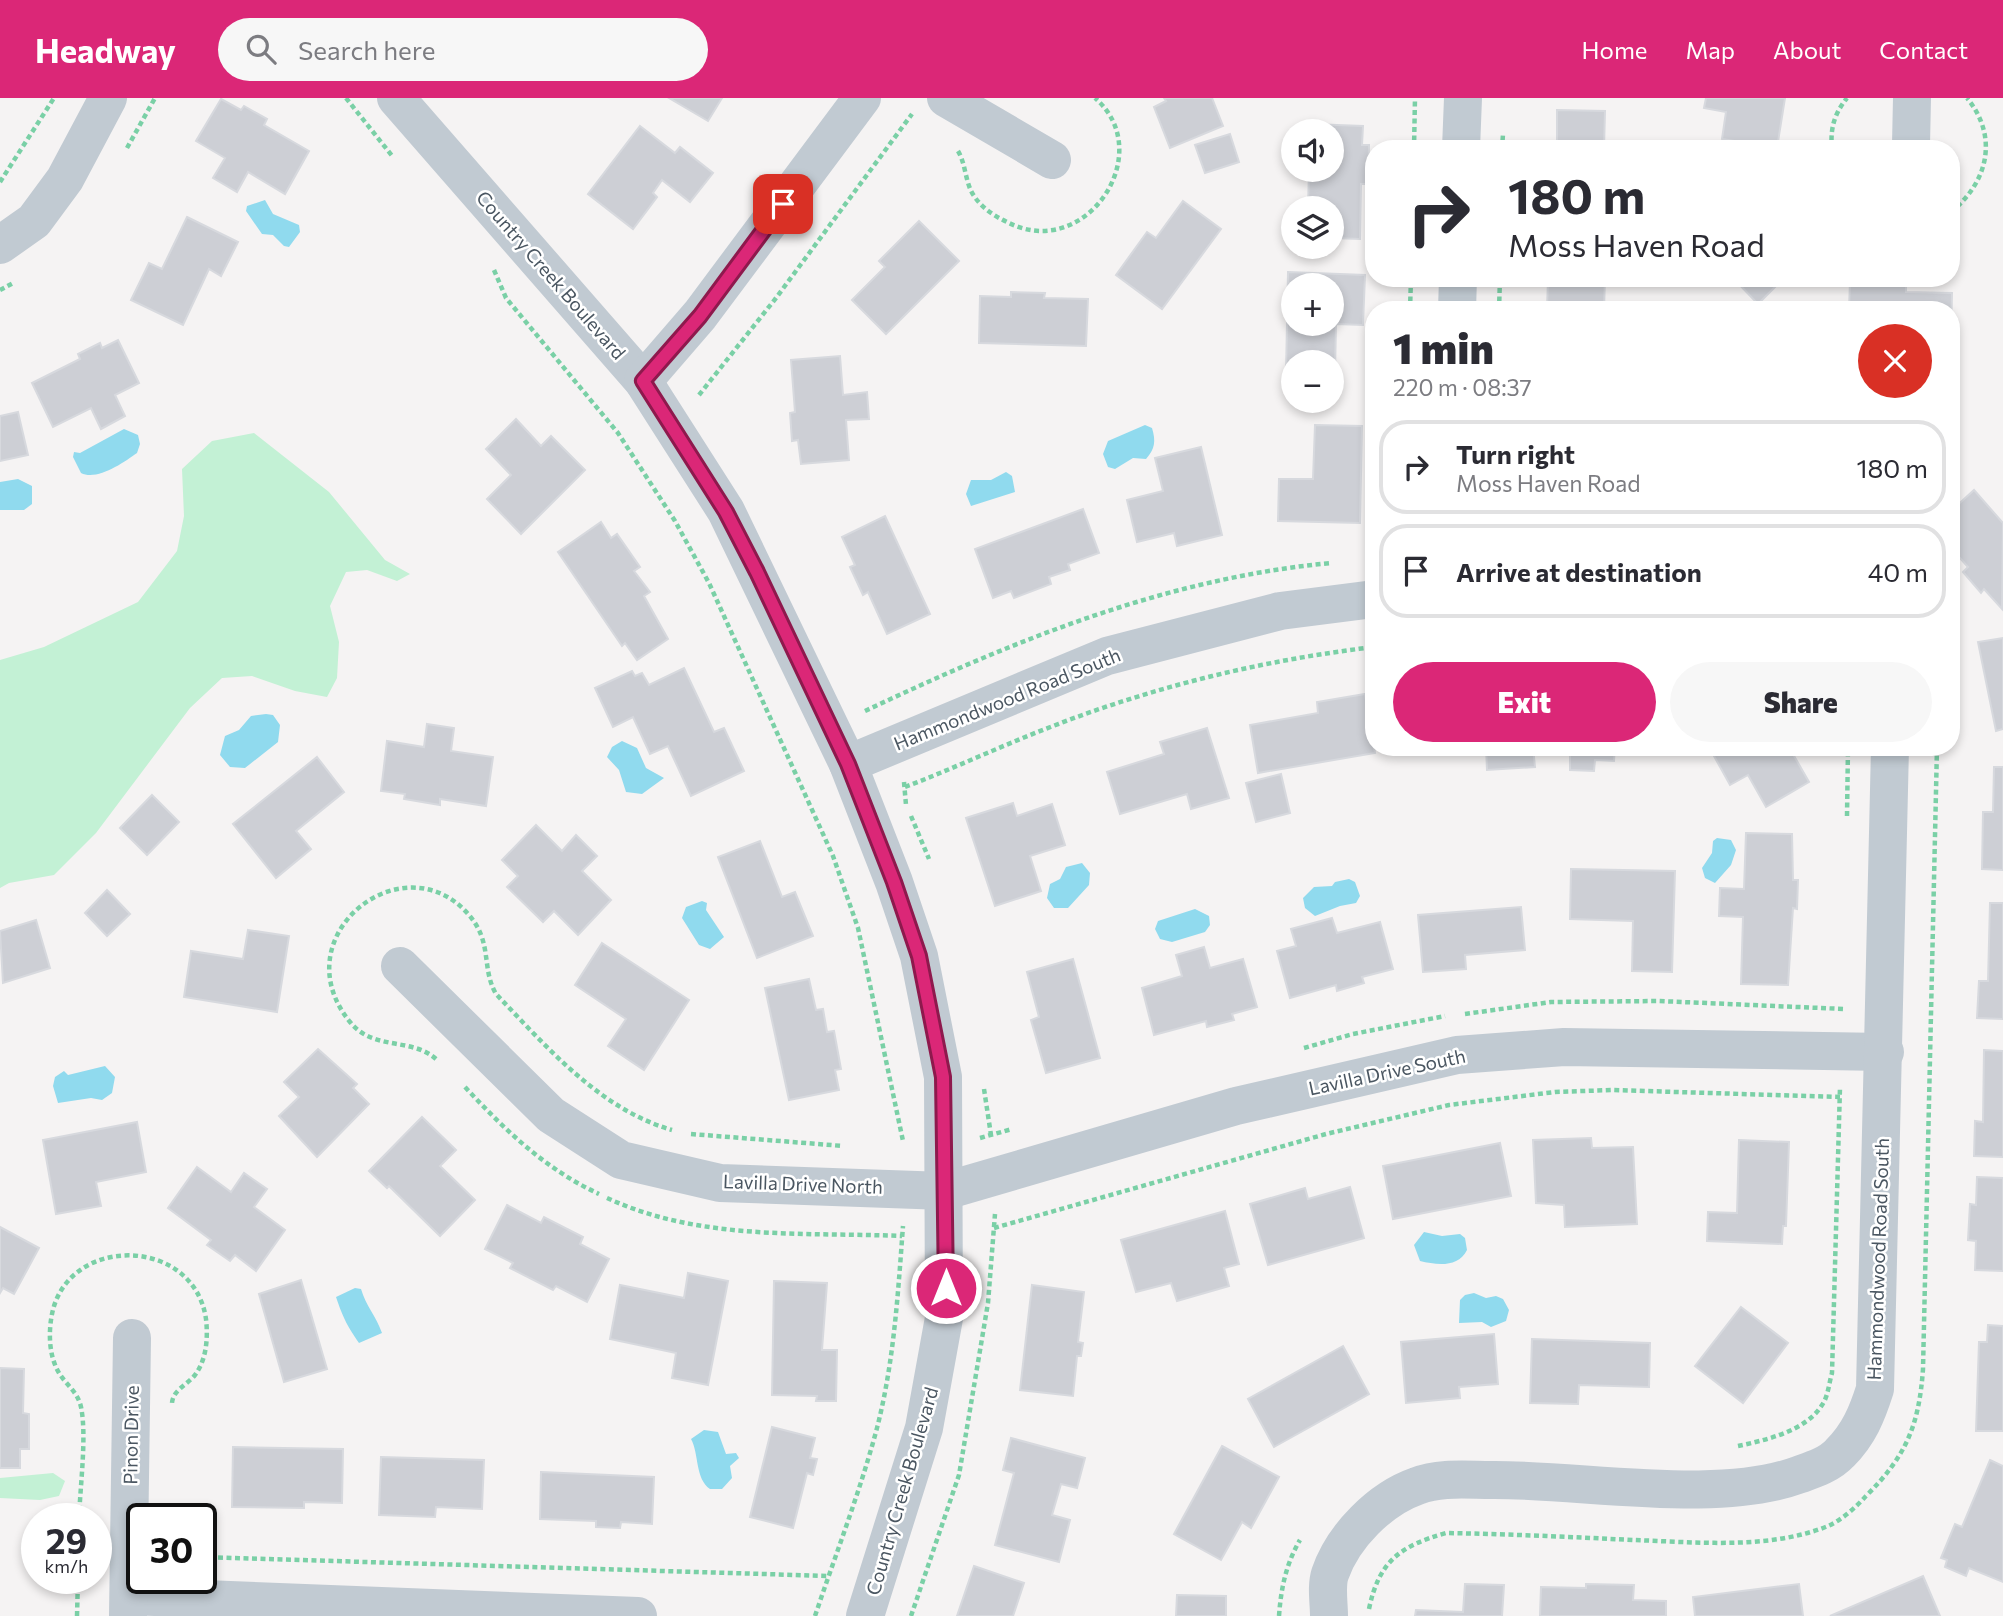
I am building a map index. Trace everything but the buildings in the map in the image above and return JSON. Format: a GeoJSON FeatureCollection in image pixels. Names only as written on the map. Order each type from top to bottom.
{"type":"FeatureCollection","features":[{"type":"Feature","properties":{"kind":"street"},"geometry":{"type":"LineString","coordinates":[[0,245],[34,221],[42,211],[65,179],[108,98]]}},
{"type":"Feature","properties":{"kind":"street","name":"Country Creek Boulevard"},"geometry":{"type":"LineString","coordinates":[[396,98],[643,381],[732,524],[848,764],[894,882],[919,956],[943,1077],[946,1191],[944,1318],[932,1395],[884,1564],[865,1616]]}},
{"type":"Feature","properties":{"kind":"street"},"geometry":{"type":"LineString","coordinates":[[643,381],[700,316],[862,98]]}},
{"type":"Feature","properties":{"kind":"street"},"geometry":{"type":"LineString","coordinates":[[1461,140],[1463,98]]}},
{"type":"Feature","properties":{"kind":"street"},"geometry":{"type":"LineString","coordinates":[[1911,140],[1912,98]]}},
{"type":"Feature","properties":{"kind":"street"},"geometry":{"type":"LineString","coordinates":[[931,102],[1052,160]]}},
{"type":"Feature","properties":{"kind":"street","name":"Hammondwood Road South"},"geometry":{"type":"LineString","coordinates":[[848,764],[1107,656],[1280,611],[1365,600]]}},
{"type":"Feature","properties":{"kind":"street","name":"Hammondwood Road South"},"geometry":{"type":"LineString","coordinates":[[1329,1616],[1329,1576],[1345,1543],[1380,1506],[1417,1486],[1439,1481],[1546,1480],[1680,1489],[1774,1484],[1820,1467],[1838,1455],[1864,1424],[1875,1389],[1890,756]]}},
{"type":"Feature","properties":{"kind":"street","name":"Lavilla Drive North"},"geometry":{"type":"LineString","coordinates":[[400,966],[551,1115],[621,1160],[720,1183],[946,1191]]}},
{"type":"Feature","properties":{"kind":"street","name":"Lavilla Drive South"},"geometry":{"type":"LineString","coordinates":[[946,1191],[1236,1105],[1457,1055],[1564,1047],[1885,1052]]}},
{"type":"Feature","properties":{"kind":"street","name":"Pinon Drive"},"geometry":{"type":"LineString","coordinates":[[128,1606],[132,1338]]}},
{"type":"Feature","properties":{"kind":"street"},"geometry":{"type":"LineString","coordinates":[[128,1606],[638,1616]]}},
{"type":"Feature","properties":{"kind":"path"},"geometry":{"type":"LineString","coordinates":[[0,182],[54,98]]}},
{"type":"Feature","properties":{"kind":"path"},"geometry":{"type":"LineString","coordinates":[[1414,140],[1415,98]]}},
{"type":"Feature","properties":{"kind":"path"},"geometry":{"type":"LineString","coordinates":[[1831,140],[1830,132],[1838,109],[1847,98]]}},
{"type":"Feature","properties":{"kind":"path"},"geometry":{"type":"LineString","coordinates":[[1960,205],[1971,196],[1986,152],[1985,131],[1979,112],[1967,98]]}},
{"type":"Feature","properties":{"kind":"path"},"geometry":{"type":"LineString","coordinates":[[699,395],[931,102]]}},
{"type":"Feature","properties":{"kind":"path"},"geometry":{"type":"LineString","coordinates":[[495,272],[506,298],[618,433],[675,521],[709,583],[833,856],[858,928],[870,978],[905,1148],[905,1188],[893,1339],[877,1426],[815,1616]]}},
{"type":"Feature","properties":{"kind":"path"},"geometry":{"type":"LineString","coordinates":[[905,788],[1053,726],[1153,692],[1234,670],[1365,648]]}},
{"type":"Feature","properties":{"kind":"path"},"geometry":{"type":"LineString","coordinates":[[1847,823],[1848,756]]}},
{"type":"Feature","properties":{"kind":"path"},"geometry":{"type":"LineString","coordinates":[[1367,1616],[1373,1589],[1386,1565],[1400,1551],[1421,1541],[1446,1534],[1716,1543],[1772,1539],[1830,1525],[1855,1507],[1900,1458],[1912,1434],[1921,1402],[1923,1369],[1937,756]]}},
{"type":"Feature","properties":{"kind":"path"},"geometry":{"type":"LineString","coordinates":[[1733,1448],[1783,1433],[1805,1422],[1823,1405],[1832,1373],[1844,996]]}},
{"type":"Feature","properties":{"kind":"path"},"geometry":{"type":"LineString","coordinates":[[994,1228],[1325,1134],[1449,1105],[1555,1092],[1612,1090],[1840,1097]]}},
{"type":"Feature","properties":{"kind":"path"},"geometry":{"type":"LineString","coordinates":[[1279,1616],[1281,1588],[1292,1554],[1304,1535]]}},
{"type":"Feature","properties":{"kind":"path"},"geometry":{"type":"LineString","coordinates":[[217,1557],[829,1576]]}},
{"type":"Feature","properties":{"kind":"path"},"geometry":{"type":"LineString","coordinates":[[77,1616],[78,1594]]}},
{"type":"Feature","properties":{"kind":"green space"},"geometry":{"type":"Polygon","coordinates":[[[254,433],[329,492],[385,560],[410,574],[397,581],[367,570],[346,572],[330,606],[339,642],[337,678],[327,697],[295,691],[252,676],[222,678],[190,708],[96,833],[54,875],[9,883],[0,888],[0,660],[44,647],[138,602],[177,551],[184,516],[182,469],[212,441],[254,433]]]}},
{"type":"Feature","properties":{"kind":"green space"},"geometry":{"type":"Polygon","coordinates":[[[53,1473],[65,1481],[59,1496],[40,1500],[0,1498],[0,1478],[53,1473]]]}},
{"type":"Feature","properties":{"kind":"water"},"geometry":{"type":"Polygon","coordinates":[[[265,200],[273,214],[299,225],[300,232],[289,247],[284,246],[273,235],[262,234],[246,211],[247,206],[265,200]]]}},
{"type":"Feature","properties":{"kind":"water"},"geometry":{"type":"Polygon","coordinates":[[[1145,425],[1152,428],[1154,441],[1146,459],[1133,458],[1115,469],[1108,467],[1103,454],[1108,441],[1145,425]]]}},
{"type":"Feature","properties":{"kind":"water"},"geometry":{"type":"Polygon","coordinates":[[[124,429],[138,435],[140,444],[137,453],[102,473],[81,473],[73,457],[74,452],[80,453],[124,429]]]}},
{"type":"Feature","properties":{"kind":"water"},"geometry":{"type":"Polygon","coordinates":[[[1006,472],[1012,476],[1015,492],[971,506],[966,494],[971,480],[991,480],[1006,472]]]}},
{"type":"Feature","properties":{"kind":"water"},"geometry":{"type":"Polygon","coordinates":[[[18,479],[32,486],[32,504],[24,510],[0,510],[0,482],[18,479]]]}},
{"type":"Feature","properties":{"kind":"water"},"geometry":{"type":"Polygon","coordinates":[[[273,715],[280,725],[278,742],[245,768],[230,767],[220,755],[225,736],[239,730],[251,716],[273,715]]]}},
{"type":"Feature","properties":{"kind":"water"},"geometry":{"type":"Polygon","coordinates":[[[622,741],[637,748],[646,768],[664,778],[642,794],[626,792],[619,770],[607,757],[612,747],[622,741]]]}},
{"type":"Feature","properties":{"kind":"water"},"geometry":{"type":"Polygon","coordinates":[[[1717,838],[1731,840],[1736,850],[1731,865],[1715,883],[1705,878],[1702,868],[1712,853],[1713,841],[1717,838]]]}},
{"type":"Feature","properties":{"kind":"water"},"geometry":{"type":"Polygon","coordinates":[[[1082,863],[1090,873],[1089,885],[1068,908],[1054,908],[1047,898],[1050,884],[1060,879],[1066,867],[1082,863]]]}},
{"type":"Feature","properties":{"kind":"water"},"geometry":{"type":"Polygon","coordinates":[[[1349,879],[1355,882],[1360,896],[1356,903],[1315,916],[1305,908],[1303,898],[1314,887],[1332,886],[1335,882],[1349,879]]]}},
{"type":"Feature","properties":{"kind":"water"},"geometry":{"type":"Polygon","coordinates":[[[702,901],[707,903],[706,910],[724,937],[710,949],[699,945],[682,918],[686,907],[702,901]]]}},
{"type":"Feature","properties":{"kind":"water"},"geometry":{"type":"Polygon","coordinates":[[[1195,909],[1209,916],[1210,925],[1205,932],[1172,942],[1160,939],[1155,929],[1158,921],[1195,909]]]}},
{"type":"Feature","properties":{"kind":"water"},"geometry":{"type":"Polygon","coordinates":[[[105,1066],[115,1077],[112,1093],[102,1100],[91,1098],[58,1103],[53,1086],[55,1077],[64,1071],[68,1075],[105,1066]]]}},
{"type":"Feature","properties":{"kind":"water"},"geometry":{"type":"Polygon","coordinates":[[[1424,1232],[1442,1236],[1460,1234],[1465,1238],[1467,1250],[1458,1260],[1446,1264],[1420,1261],[1414,1245],[1424,1232]]]}},
{"type":"Feature","properties":{"kind":"water"},"geometry":{"type":"Polygon","coordinates":[[[355,1288],[361,1289],[382,1333],[359,1343],[346,1322],[336,1297],[355,1288]]]}},
{"type":"Feature","properties":{"kind":"water"},"geometry":{"type":"Polygon","coordinates":[[[1474,1293],[1486,1298],[1496,1296],[1503,1299],[1509,1310],[1506,1321],[1491,1327],[1482,1322],[1459,1323],[1460,1300],[1465,1295],[1474,1293]]]}},
{"type":"Feature","properties":{"kind":"water"},"geometry":{"type":"Polygon","coordinates":[[[704,1430],[718,1432],[726,1454],[736,1453],[739,1458],[730,1466],[732,1478],[722,1489],[710,1489],[702,1479],[691,1439],[704,1430]]]}},
{"type":"Feature","properties":{"kind":"route"},"geometry":{"type":"LineString","coordinates":[[783,204],[700,316],[643,381],[726,512],[757,572],[848,764],[894,882],[919,956],[943,1077],[946,1288]]}}]}
